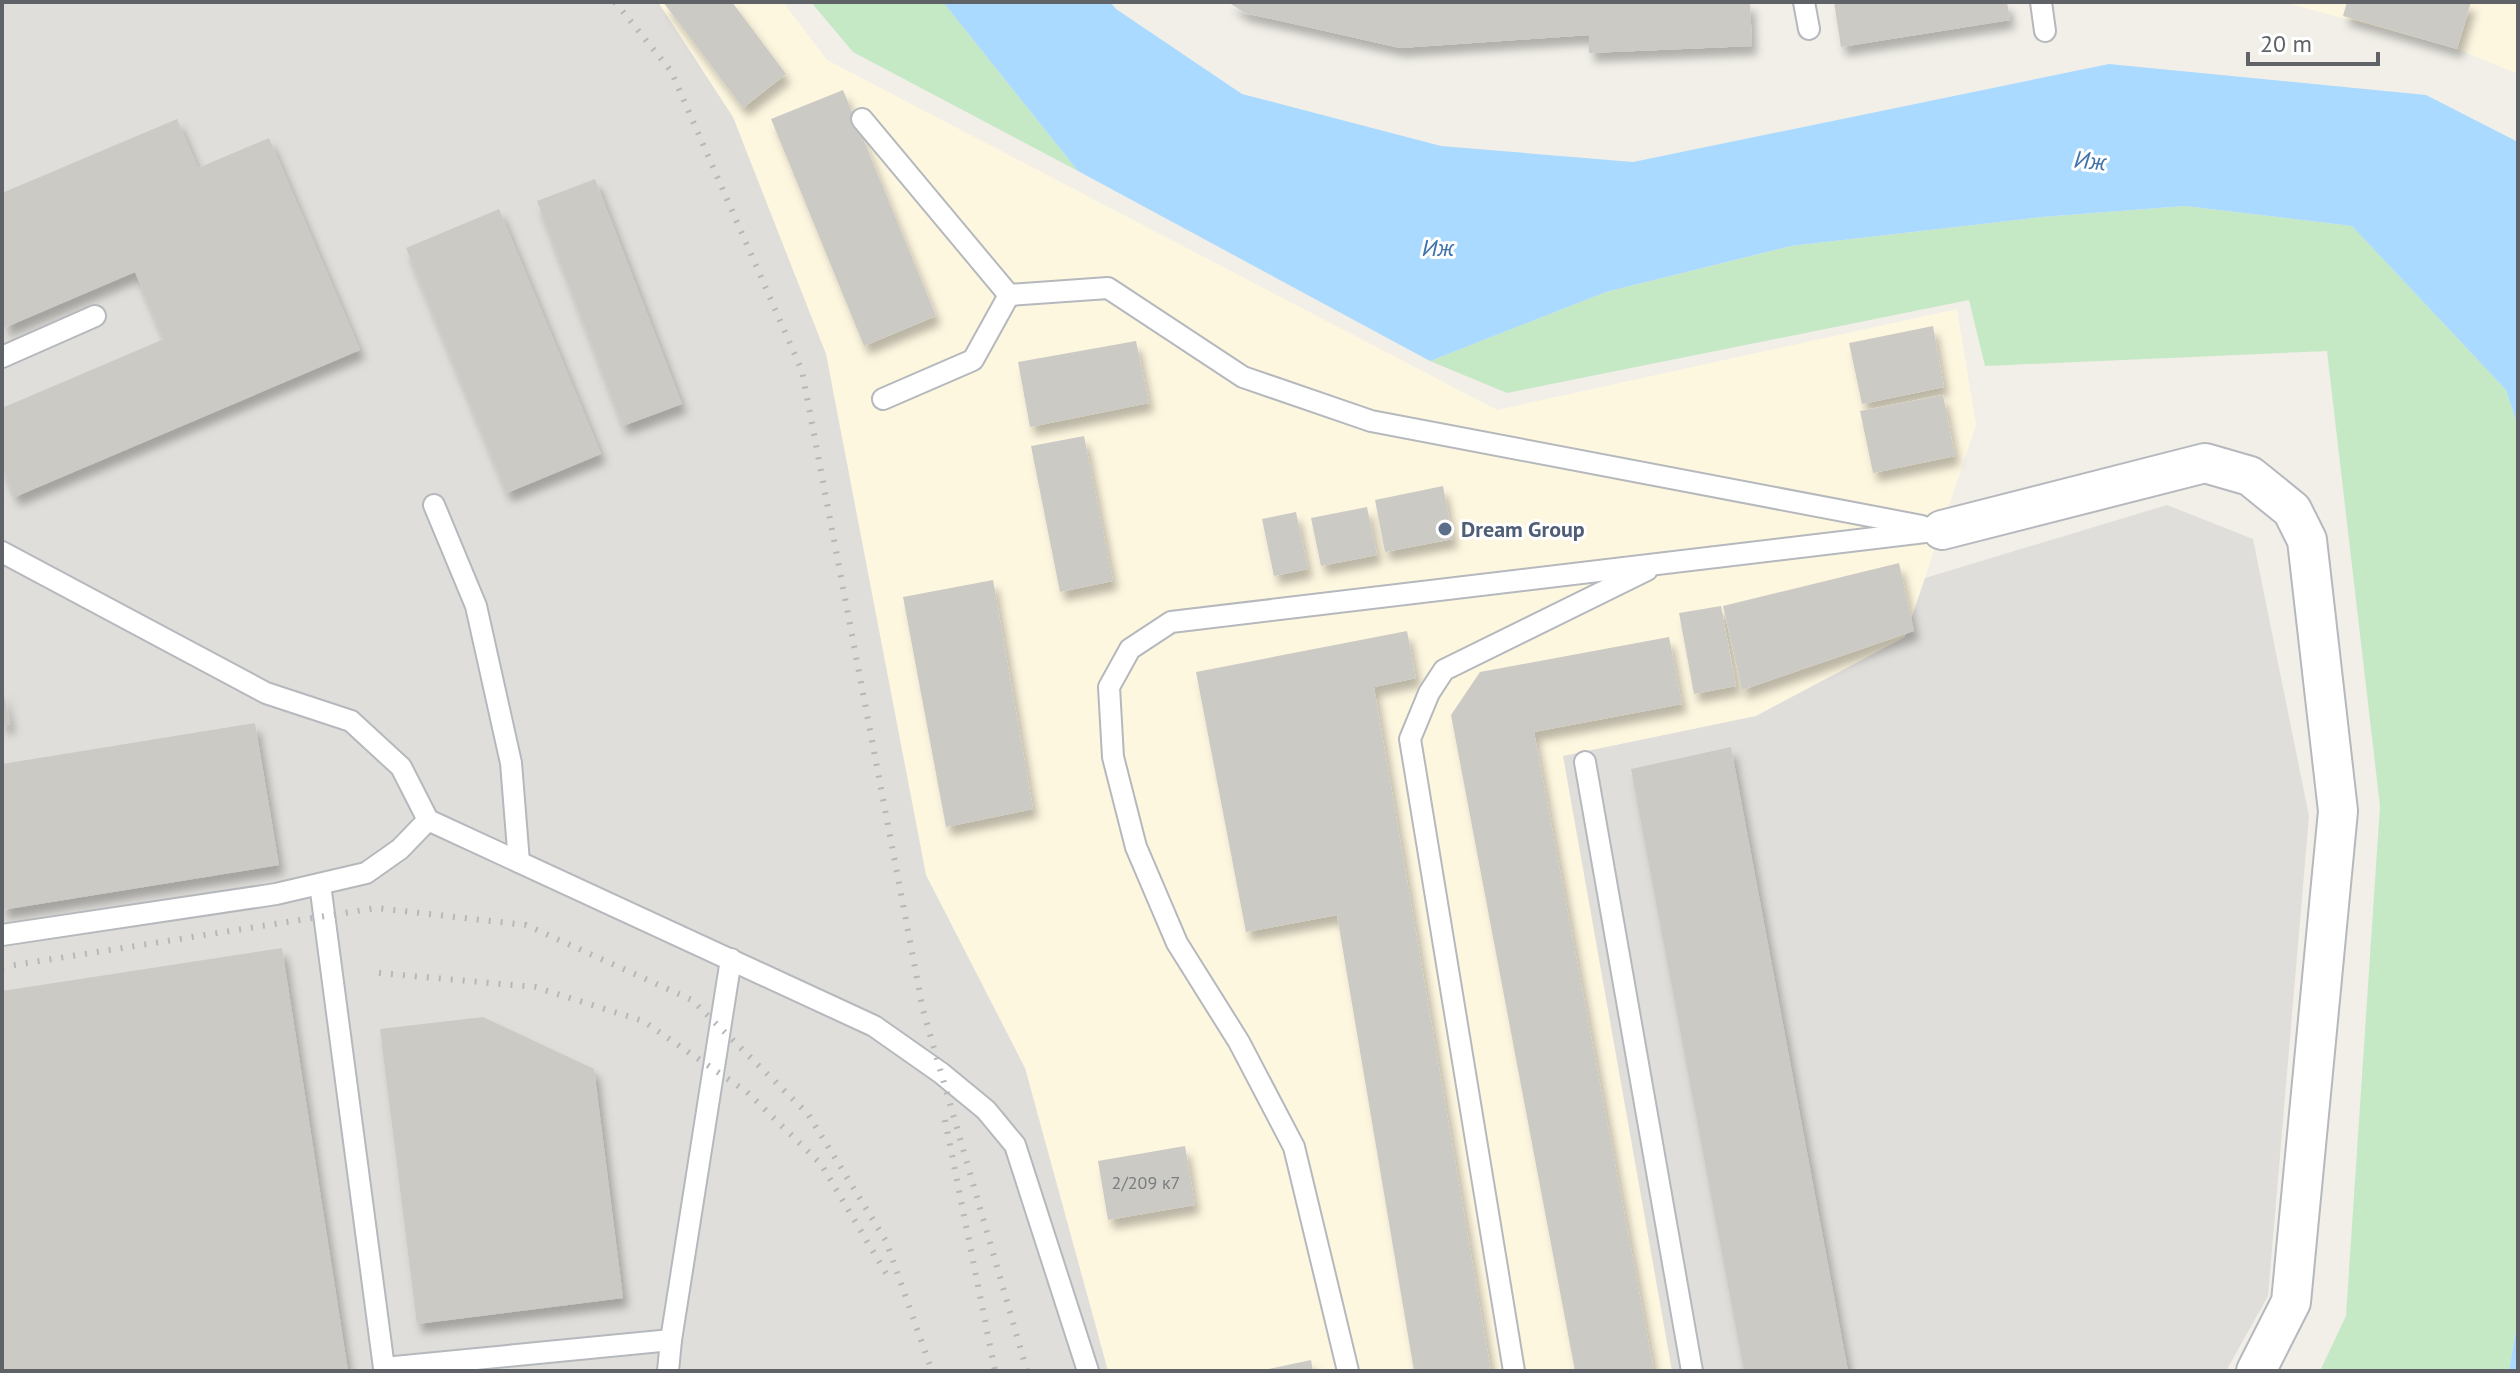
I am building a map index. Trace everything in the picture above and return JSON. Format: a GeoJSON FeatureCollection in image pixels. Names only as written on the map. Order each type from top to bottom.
{"type":"FeatureCollection","features":[{"type":"Feature","properties":{"kind":"street"},"geometry":{"type":"LineString","coordinates":[[1942,530],[2205,463],[2250,476],[2292,510],[2307,540],[2338,811],[2291,1302],[2256,1371]]}},
{"type":"Feature","properties":{"kind":"lane"},"geometry":{"type":"LineString","coordinates":[[1804,2],[1809,29]]}},
{"type":"Feature","properties":{"kind":"lane"},"geometry":{"type":"LineString","coordinates":[[2041,2],[2045,31]]}},
{"type":"Feature","properties":{"kind":"lane"},"geometry":{"type":"LineString","coordinates":[[862,119],[1009,295]]}},
{"type":"Feature","properties":{"kind":"lane"},"geometry":{"type":"LineString","coordinates":[[1009,295],[1108,288],[1243,377],[1371,421],[1942,530]]}},
{"type":"Feature","properties":{"kind":"lane"},"geometry":{"type":"LineString","coordinates":[[883,399],[973,360],[1009,295]]}},
{"type":"Feature","properties":{"kind":"lane"},"geometry":{"type":"LineString","coordinates":[[2,357],[95,316]]}},
{"type":"Feature","properties":{"kind":"lane"},"geometry":{"type":"LineString","coordinates":[[434,505],[476,606],[511,763],[519,862]]}},
{"type":"Feature","properties":{"kind":"lane"},"geometry":{"type":"LineString","coordinates":[[1348,1371],[1294,1147],[1239,1042],[1177,943],[1136,847],[1113,757],[1109,687],[1130,649],[1171,622],[1942,530]]}},
{"type":"Feature","properties":{"kind":"lane"},"geometry":{"type":"LineString","coordinates":[[2,552],[266,693],[351,721],[401,767],[428,820],[874,1026],[941,1073],[986,1110],[1015,1145],[1088,1371]]}},
{"type":"Feature","properties":{"kind":"lane"},"geometry":{"type":"LineString","coordinates":[[1514,1371],[1410,739],[1429,693],[1444,670],[1662,564]]}},
{"type":"Feature","properties":{"kind":"lane"},"geometry":{"type":"LineString","coordinates":[[1585,762],[1692,1371]]}},
{"type":"Feature","properties":{"kind":"lane"},"geometry":{"type":"LineString","coordinates":[[2,935],[276,894],[366,873],[400,849],[428,820]]}},
{"type":"Feature","properties":{"kind":"lane"},"geometry":{"type":"LineString","coordinates":[[320,884],[384,1368],[671,1340]]}},
{"type":"Feature","properties":{"kind":"lane"},"geometry":{"type":"LineString","coordinates":[[668,1371],[731,959]]}},
{"type":"Feature","properties":{"kind":"shaded area"},"geometry":{"type":"Polygon","coordinates":[[[2,2],[658,2],[733,117],[826,354],[926,875],[1025,1068],[1108,1371],[2,1371],[2,2]]]}},
{"type":"Feature","properties":{"kind":"shaded area"},"geometry":{"type":"Polygon","coordinates":[[[655,2],[783,2],[827,60],[1497,410],[1957,309],[1976,425],[1905,637],[1756,716],[1564,756],[1672,1371],[1108,1371],[1025,1068],[926,875],[826,354],[655,2]]]}},
{"type":"Feature","properties":{"kind":"shaded area"},"geometry":{"type":"Polygon","coordinates":[[[2283,2],[2518,2],[2518,74],[2457,49],[2283,2]]]}},
{"type":"Feature","properties":{"kind":"shaded area"},"geometry":{"type":"Polygon","coordinates":[[[2167,505],[2253,539],[2309,816],[2268,1296],[2226,1371],[1672,1371],[1563,756],[1756,716],[1905,637],[1925,578],[2167,505]]]}},
{"type":"Feature","properties":{"kind":"green space"},"geometry":{"type":"Polygon","coordinates":[[[811,2],[943,2],[1078,171],[853,52],[811,2]]]}},
{"type":"Feature","properties":{"kind":"green space"},"geometry":{"type":"Polygon","coordinates":[[[2185,206],[2352,226],[2506,390],[2518,426],[2518,1319],[2509,1371],[2320,1371],[2346,1316],[2380,806],[2327,351],[1985,366],[1969,300],[1507,393],[1430,361],[1606,292],[1791,246],[2042,217],[2185,206]]]}},
{"type":"Feature","properties":{"kind":"water","name":"Иж"},"geometry":{"type":"Polygon","coordinates":[[[943,2],[1110,2],[1242,94],[1441,146],[1633,162],[2109,64],[2426,95],[2518,142],[2518,426],[2506,390],[2352,226],[2185,206],[2042,217],[1791,246],[1606,292],[1430,361],[1078,171],[943,2]]]}},
{"type":"Feature","properties":{"kind":"water"},"geometry":{"type":"Polygon","coordinates":[[[2518,1319],[2518,1371],[2509,1371],[2518,1319]]]}},
{"type":"Feature","properties":{"kind":"building"},"geometry":{"type":"Polygon","coordinates":[[[663,2],[732,2],[786,74],[743,108],[663,2]]]}},
{"type":"Feature","properties":{"kind":"building"},"geometry":{"type":"Polygon","coordinates":[[[1228,2],[1750,2],[1752,46],[1589,53],[1589,35],[1400,48],[1245,13],[1228,2]]]}},
{"type":"Feature","properties":{"kind":"building"},"geometry":{"type":"Polygon","coordinates":[[[1834,2],[2007,2],[2010,20],[1841,47],[1834,2]]]}},
{"type":"Feature","properties":{"kind":"building"},"geometry":{"type":"Polygon","coordinates":[[[2347,2],[2471,2],[2457,49],[2343,16],[2347,2]]]}},
{"type":"Feature","properties":{"kind":"building"},"geometry":{"type":"Polygon","coordinates":[[[843,90],[936,316],[864,346],[771,119],[843,90]]]}},
{"type":"Feature","properties":{"kind":"building"},"geometry":{"type":"Polygon","coordinates":[[[177,119],[198,168],[269,138],[360,350],[15,497],[2,467],[2,408],[164,339],[135,272],[4,328],[2,193],[177,119]]]}},
{"type":"Feature","properties":{"kind":"building"},"geometry":{"type":"Polygon","coordinates":[[[595,179],[682,404],[623,426],[537,201],[595,179]]]}},
{"type":"Feature","properties":{"kind":"building"},"geometry":{"type":"Polygon","coordinates":[[[499,209],[601,454],[507,493],[406,248],[499,209]]]}},
{"type":"Feature","properties":{"kind":"building"},"geometry":{"type":"Polygon","coordinates":[[[1933,326],[1944,387],[1862,404],[1849,343],[1933,326]]]}},
{"type":"Feature","properties":{"kind":"building"},"geometry":{"type":"Polygon","coordinates":[[[1136,341],[1149,403],[1030,427],[1018,362],[1136,341]]]}},
{"type":"Feature","properties":{"kind":"building"},"geometry":{"type":"Polygon","coordinates":[[[1943,395],[1955,456],[1873,473],[1860,411],[1943,395]]]}},
{"type":"Feature","properties":{"kind":"building"},"geometry":{"type":"Polygon","coordinates":[[[1084,436],[1113,581],[1060,592],[1031,446],[1084,436]]]}},
{"type":"Feature","properties":{"kind":"building"},"geometry":{"type":"Polygon","coordinates":[[[1443,486],[1453,539],[1385,552],[1375,500],[1443,486]]]}},
{"type":"Feature","properties":{"kind":"building"},"geometry":{"type":"Polygon","coordinates":[[[1367,507],[1377,555],[1321,566],[1311,518],[1367,507]]]}},
{"type":"Feature","properties":{"kind":"building"},"geometry":{"type":"Polygon","coordinates":[[[1296,512],[1308,569],[1274,576],[1262,519],[1296,512]]]}},
{"type":"Feature","properties":{"kind":"building"},"geometry":{"type":"Polygon","coordinates":[[[1899,563],[1914,631],[1742,690],[1723,606],[1899,563]]]}},
{"type":"Feature","properties":{"kind":"building"},"geometry":{"type":"Polygon","coordinates":[[[993,580],[1033,809],[946,827],[903,597],[993,580]]]}},
{"type":"Feature","properties":{"kind":"building"},"geometry":{"type":"Polygon","coordinates":[[[1721,606],[1736,686],[1694,694],[1679,613],[1721,606]]]}},
{"type":"Feature","properties":{"kind":"building"},"geometry":{"type":"Polygon","coordinates":[[[1407,631],[1416,678],[1374,687],[1491,1371],[1414,1371],[1337,915],[1246,932],[1196,672],[1407,631]]]}},
{"type":"Feature","properties":{"kind":"building"},"geometry":{"type":"Polygon","coordinates":[[[1669,637],[1682,704],[1534,732],[1654,1371],[1575,1371],[1451,715],[1480,672],[1669,637]]]}},
{"type":"Feature","properties":{"kind":"building"},"geometry":{"type":"Polygon","coordinates":[[[2,691],[10,724],[2,726],[2,691]]]}},
{"type":"Feature","properties":{"kind":"building"},"geometry":{"type":"Polygon","coordinates":[[[255,723],[279,865],[2,910],[2,764],[255,723]]]}},
{"type":"Feature","properties":{"kind":"building"},"geometry":{"type":"Polygon","coordinates":[[[1731,747],[1848,1371],[1744,1371],[1631,769],[1731,747]]]}},
{"type":"Feature","properties":{"kind":"building"},"geometry":{"type":"Polygon","coordinates":[[[282,948],[348,1371],[2,1371],[2,991],[282,948]]]}},
{"type":"Feature","properties":{"kind":"building"},"geometry":{"type":"Polygon","coordinates":[[[483,1017],[594,1069],[623,1298],[417,1324],[380,1029],[483,1017]]]}},
{"type":"Feature","properties":{"kind":"building"},"geometry":{"type":"Polygon","coordinates":[[[1185,1146],[1195,1205],[1108,1220],[1098,1161],[1185,1146]]]}},
{"type":"Feature","properties":{"kind":"building"},"geometry":{"type":"Polygon","coordinates":[[[1311,1360],[1313,1371],[1264,1371],[1264,1370],[1311,1360]]]}},
{"type":"Feature","properties":{"kind":"railway"},"geometry":{"type":"LineString","coordinates":[[615,2],[671,71],[802,371],[923,1010],[1027,1371]]}},
{"type":"Feature","properties":{"kind":"railway"},"geometry":{"type":"LineString","coordinates":[[2,967],[376,908],[526,925],[692,1000],[808,1114],[886,1241],[932,1371]]}},
{"type":"Feature","properties":{"kind":"railway"},"geometry":{"type":"LineString","coordinates":[[379,973],[535,987],[643,1021],[747,1092],[821,1164],[890,1280]]}},
{"type":"Feature","properties":{"kind":"railway"},"geometry":{"type":"LineString","coordinates":[[945,1120],[995,1371]]}},
{"type":"Feature","properties":{"kind":"place","name":"Dream Group"},"geometry":{"type":"Point","coordinates":[1445,529]}}]}
